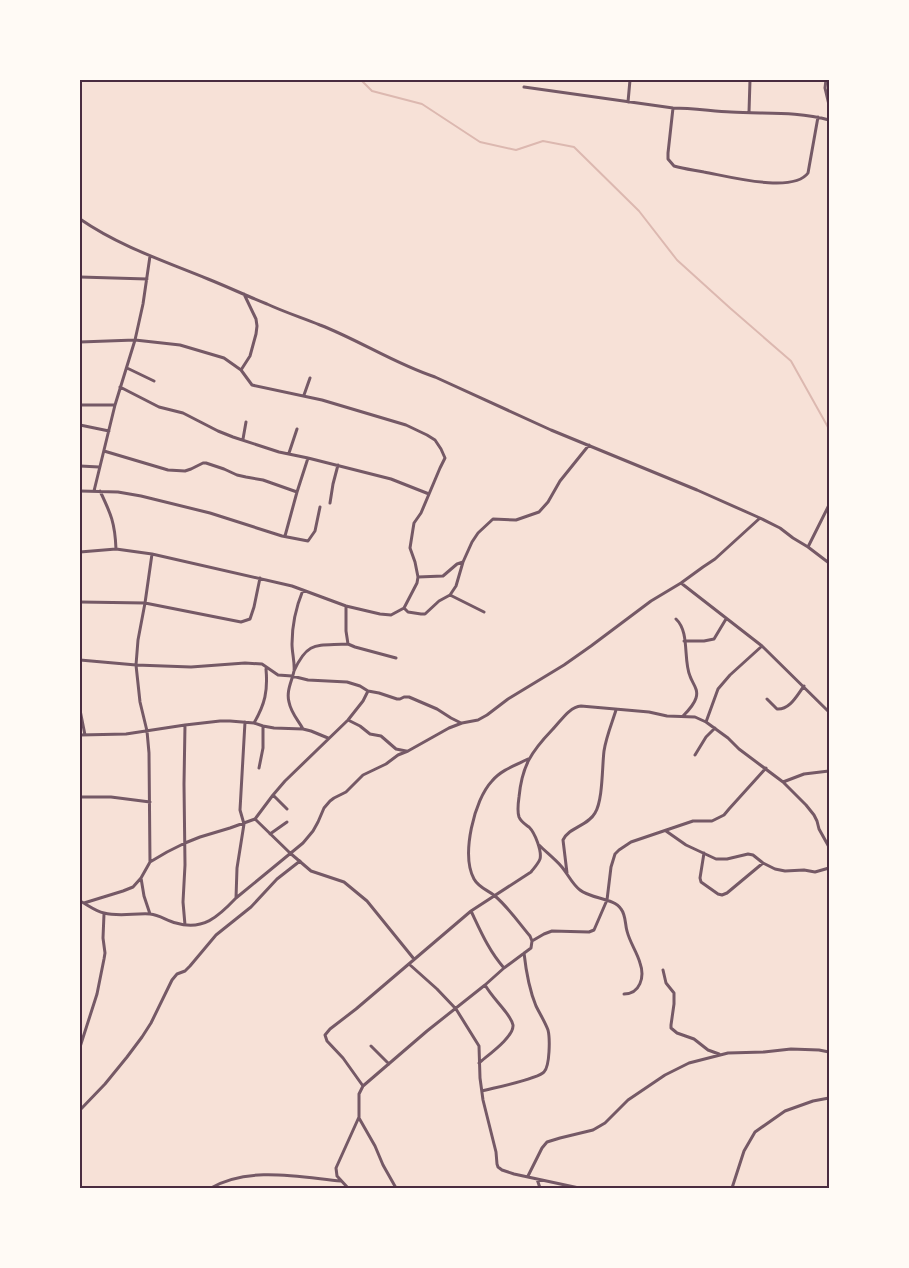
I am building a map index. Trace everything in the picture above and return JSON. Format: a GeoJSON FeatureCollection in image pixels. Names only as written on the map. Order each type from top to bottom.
{"type":"FeatureCollection","features":[{"type":"Feature","properties":{"kind":"street"},"geometry":{"type":"LineString","coordinates":[[628,102],[630,80]]}},
{"type":"Feature","properties":{"kind":"street"},"geometry":{"type":"LineString","coordinates":[[749,112],[750,80]]}},
{"type":"Feature","properties":{"kind":"street"},"geometry":{"type":"LineString","coordinates":[[826,80],[825,88],[829,105]]}},
{"type":"Feature","properties":{"kind":"street"},"geometry":{"type":"LineString","coordinates":[[524,87],[672,108],[800,114],[829,120]]}},
{"type":"Feature","properties":{"kind":"street"},"geometry":{"type":"LineString","coordinates":[[672,108],[668,159],[674,166],[764,182],[799,180],[805,176],[808,172],[818,117]]}},
{"type":"Feature","properties":{"kind":"street"},"geometry":{"type":"LineString","coordinates":[[80,219],[107,235],[150,256],[356,340],[420,372],[435,377],[551,430],[688,486],[760,518],[780,528],[829,563]]}},
{"type":"Feature","properties":{"kind":"street"},"geometry":{"type":"LineString","coordinates":[[94,491],[115,405],[135,340],[148,279],[150,256]]}},
{"type":"Feature","properties":{"kind":"street"},"geometry":{"type":"LineString","coordinates":[[80,277],[148,279]]}},
{"type":"Feature","properties":{"kind":"street"},"geometry":{"type":"LineString","coordinates":[[241,370],[250,356],[257,326],[256,319],[244,294]]}},
{"type":"Feature","properties":{"kind":"street"},"geometry":{"type":"LineString","coordinates":[[80,342],[135,340],[180,345],[224,358],[241,370],[252,386],[304,395],[406,425],[435,440],[445,458],[421,513],[414,523],[410,542],[418,577],[417,583],[404,608],[391,615],[346,606],[292,586],[152,554],[116,549],[80,552]]}},
{"type":"Feature","properties":{"kind":"street"},"geometry":{"type":"LineString","coordinates":[[127,368],[154,381]]}},
{"type":"Feature","properties":{"kind":"street"},"geometry":{"type":"LineString","coordinates":[[304,395],[310,378]]}},
{"type":"Feature","properties":{"kind":"street"},"geometry":{"type":"LineString","coordinates":[[120,387],[159,407],[183,413],[218,431],[266,448],[391,479],[429,494]]}},
{"type":"Feature","properties":{"kind":"street"},"geometry":{"type":"LineString","coordinates":[[80,405],[115,405]]}},
{"type":"Feature","properties":{"kind":"street"},"geometry":{"type":"LineString","coordinates":[[243,440],[246,422]]}},
{"type":"Feature","properties":{"kind":"street"},"geometry":{"type":"LineString","coordinates":[[80,425],[108,431]]}},
{"type":"Feature","properties":{"kind":"street"},"geometry":{"type":"LineString","coordinates":[[289,453],[297,429]]}},
{"type":"Feature","properties":{"kind":"street"},"geometry":{"type":"LineString","coordinates":[[404,608],[408,612],[425,614],[450,594],[456,586],[463,562],[475,538],[485,525],[493,519],[516,520],[533,514],[544,507],[560,481],[589,445]]}},
{"type":"Feature","properties":{"kind":"street"},"geometry":{"type":"LineString","coordinates":[[104,451],[168,470],[191,469],[206,463],[246,478],[264,480],[297,492]]}},
{"type":"Feature","properties":{"kind":"street"},"geometry":{"type":"LineString","coordinates":[[285,536],[308,458]]}},
{"type":"Feature","properties":{"kind":"street"},"geometry":{"type":"LineString","coordinates":[[330,503],[338,465]]}},
{"type":"Feature","properties":{"kind":"street"},"geometry":{"type":"LineString","coordinates":[[80,466],[99,467]]}},
{"type":"Feature","properties":{"kind":"street"},"geometry":{"type":"LineString","coordinates":[[80,491],[118,492],[141,496],[210,513],[285,536],[308,541],[314,531],[320,507]]}},
{"type":"Feature","properties":{"kind":"street"},"geometry":{"type":"LineString","coordinates":[[100,491],[114,526],[116,549]]}},
{"type":"Feature","properties":{"kind":"street"},"geometry":{"type":"LineString","coordinates":[[808,547],[829,505]]}},
{"type":"Feature","properties":{"kind":"street"},"geometry":{"type":"LineString","coordinates":[[82,902],[96,911],[104,913],[150,914],[178,924],[199,925],[210,921],[303,843],[318,822],[324,808],[334,798],[346,792],[363,775],[386,764],[398,754],[408,751],[434,736],[462,723],[478,720],[487,715],[508,699],[592,646],[652,601],[715,559],[760,518]]}},
{"type":"Feature","properties":{"kind":"street"},"geometry":{"type":"LineString","coordinates":[[82,902],[132,887],[141,878],[150,862],[149,753],[136,665],[138,640],[152,554]]}},
{"type":"Feature","properties":{"kind":"street"},"geometry":{"type":"LineString","coordinates":[[418,577],[444,576],[457,564],[463,562]]}},
{"type":"Feature","properties":{"kind":"street"},"geometry":{"type":"LineString","coordinates":[[80,602],[145,603],[241,622],[250,619],[260,578]]}},
{"type":"Feature","properties":{"kind":"street"},"geometry":{"type":"LineString","coordinates":[[681,583],[762,646],[829,712]]}},
{"type":"Feature","properties":{"kind":"street"},"geometry":{"type":"LineString","coordinates":[[294,672],[292,644],[295,617],[302,590]]}},
{"type":"Feature","properties":{"kind":"street"},"geometry":{"type":"LineString","coordinates":[[450,594],[484,612]]}},
{"type":"Feature","properties":{"kind":"street"},"geometry":{"type":"LineString","coordinates":[[346,606],[348,644]]}},
{"type":"Feature","properties":{"kind":"street"},"geometry":{"type":"LineString","coordinates":[[676,619],[682,627],[689,674],[696,687],[697,694],[692,707],[683,716]]}},
{"type":"Feature","properties":{"kind":"street"},"geometry":{"type":"LineString","coordinates":[[684,641],[704,641],[714,638],[726,619]]}},
{"type":"Feature","properties":{"kind":"street"},"geometry":{"type":"LineString","coordinates":[[303,730],[288,702],[289,687],[292,676],[304,654],[312,647],[348,644],[396,658]]}},
{"type":"Feature","properties":{"kind":"street"},"geometry":{"type":"LineString","coordinates":[[706,722],[718,689],[730,675],[762,646]]}},
{"type":"Feature","properties":{"kind":"street"},"geometry":{"type":"LineString","coordinates":[[80,660],[191,667],[245,663],[262,664],[278,675],[308,680],[347,682],[368,691],[378,692],[400,700],[405,697],[409,698],[437,709],[462,723]]}},
{"type":"Feature","properties":{"kind":"street"},"geometry":{"type":"LineString","coordinates":[[254,723],[265,700],[267,687],[266,668]]}},
{"type":"Feature","properties":{"kind":"street"},"geometry":{"type":"LineString","coordinates":[[767,699],[777,708],[784,709],[789,706],[804,686]]}},
{"type":"Feature","properties":{"kind":"street"},"geometry":{"type":"LineString","coordinates":[[150,862],[184,843],[255,819],[273,795],[348,720],[368,691]]}},
{"type":"Feature","properties":{"kind":"street"},"geometry":{"type":"LineString","coordinates":[[363,1086],[343,1058],[327,1041],[325,1035],[471,912],[531,872],[536,866],[540,856],[538,844],[534,833],[522,822],[518,812],[522,774],[529,759],[543,739],[576,706],[683,716],[706,722],[783,782],[806,805],[814,815],[829,847]]}},
{"type":"Feature","properties":{"kind":"street"},"geometry":{"type":"LineString","coordinates":[[80,710],[85,736]]}},
{"type":"Feature","properties":{"kind":"street"},"geometry":{"type":"LineString","coordinates":[[567,873],[563,840],[566,835],[591,819],[597,810],[602,783],[604,750],[616,710]]}},
{"type":"Feature","properties":{"kind":"street"},"geometry":{"type":"LineString","coordinates":[[348,720],[370,734],[381,736],[396,749],[408,751]]}},
{"type":"Feature","properties":{"kind":"street"},"geometry":{"type":"LineString","coordinates":[[80,736],[126,734],[220,721],[245,722],[274,728],[311,731],[329,738]]}},
{"type":"Feature","properties":{"kind":"street"},"geometry":{"type":"LineString","coordinates":[[236,898],[238,857],[244,824],[240,810],[245,722]]}},
{"type":"Feature","properties":{"kind":"street"},"geometry":{"type":"LineString","coordinates":[[185,725],[185,878],[183,902],[185,925]]}},
{"type":"Feature","properties":{"kind":"street"},"geometry":{"type":"LineString","coordinates":[[259,768],[263,748],[263,726]]}},
{"type":"Feature","properties":{"kind":"street"},"geometry":{"type":"LineString","coordinates":[[695,755],[714,728]]}},
{"type":"Feature","properties":{"kind":"street"},"geometry":{"type":"LineString","coordinates":[[348,1188],[337,1176],[336,1168],[359,1117],[359,1094],[363,1086],[427,1031],[531,948],[532,941],[530,936],[494,895],[480,887],[472,874],[469,856],[470,832],[486,788],[508,769],[529,759]]}},
{"type":"Feature","properties":{"kind":"street"},"geometry":{"type":"LineString","coordinates":[[532,941],[552,931],[590,932],[594,930],[606,900],[615,854],[619,850],[630,842],[665,830],[693,821],[712,821],[724,815],[766,768]]}},
{"type":"Feature","properties":{"kind":"street"},"geometry":{"type":"LineString","coordinates":[[783,782],[804,774],[829,771]]}},
{"type":"Feature","properties":{"kind":"street"},"geometry":{"type":"LineString","coordinates":[[273,795],[287,809]]}},
{"type":"Feature","properties":{"kind":"street"},"geometry":{"type":"LineString","coordinates":[[80,797],[111,797],[150,802]]}},
{"type":"Feature","properties":{"kind":"street"},"geometry":{"type":"LineString","coordinates":[[255,819],[290,854],[311,871],[344,882],[356,891],[367,901],[414,959]]}},
{"type":"Feature","properties":{"kind":"street"},"geometry":{"type":"LineString","coordinates":[[270,834],[287,822]]}},
{"type":"Feature","properties":{"kind":"street"},"geometry":{"type":"LineString","coordinates":[[665,830],[686,845],[716,859],[722,860],[748,854],[775,869],[785,871],[815,872],[829,868]]}},
{"type":"Feature","properties":{"kind":"street"},"geometry":{"type":"LineString","coordinates":[[826,842],[829,837]]}},
{"type":"Feature","properties":{"kind":"street"},"geometry":{"type":"LineString","coordinates":[[538,844],[559,864],[582,892],[616,904],[622,909],[627,931],[640,963],[641,976],[640,986],[636,991],[624,994]]}},
{"type":"Feature","properties":{"kind":"street"},"geometry":{"type":"LineString","coordinates":[[704,853],[701,882],[722,895],[763,863]]}},
{"type":"Feature","properties":{"kind":"street"},"geometry":{"type":"LineString","coordinates":[[80,1110],[105,1084],[142,1037],[177,974],[187,969],[216,935],[251,907],[277,879],[300,862]]}},
{"type":"Feature","properties":{"kind":"street"},"geometry":{"type":"LineString","coordinates":[[141,878],[150,914]]}},
{"type":"Feature","properties":{"kind":"street"},"geometry":{"type":"LineString","coordinates":[[471,912],[485,942],[504,968]]}},
{"type":"Feature","properties":{"kind":"street"},"geometry":{"type":"LineString","coordinates":[[80,1047],[97,994],[104,959],[104,913]]}},
{"type":"Feature","properties":{"kind":"street"},"geometry":{"type":"LineString","coordinates":[[482,1091],[540,1074],[546,1069],[549,1046],[547,1030],[532,993],[524,953]]}},
{"type":"Feature","properties":{"kind":"street"},"geometry":{"type":"LineString","coordinates":[[409,964],[456,1008],[479,1046],[484,1109],[496,1152],[497,1164],[502,1170],[579,1188]]}},
{"type":"Feature","properties":{"kind":"street"},"geometry":{"type":"LineString","coordinates":[[663,970],[666,983],[674,993],[671,1028],[676,1033],[694,1039],[708,1050],[719,1054]]}},
{"type":"Feature","properties":{"kind":"street"},"geometry":{"type":"LineString","coordinates":[[479,1063],[509,1036],[513,1026],[506,1012],[493,998],[485,985]]}},
{"type":"Feature","properties":{"kind":"street"},"geometry":{"type":"LineString","coordinates":[[372,1046],[389,1064]]}},
{"type":"Feature","properties":{"kind":"street"},"geometry":{"type":"LineString","coordinates":[[528,1176],[547,1142],[593,1130],[605,1123],[628,1100],[665,1075],[689,1063],[728,1053],[791,1050],[829,1052]]}},
{"type":"Feature","properties":{"kind":"street"},"geometry":{"type":"LineString","coordinates":[[732,1188],[744,1150],[755,1132],[785,1111],[813,1101],[829,1098]]}},
{"type":"Feature","properties":{"kind":"street"},"geometry":{"type":"LineString","coordinates":[[359,1117],[370,1136],[382,1165],[396,1188]]}},
{"type":"Feature","properties":{"kind":"street"},"geometry":{"type":"LineString","coordinates":[[211,1188],[235,1178],[267,1174],[342,1181]]}},
{"type":"Feature","properties":{"kind":"street"},"geometry":{"type":"LineString","coordinates":[[536,1178],[540,1188]]}},
{"type":"Feature","properties":{"kind":"waterway"},"geometry":{"type":"LineString","coordinates":[[361,80],[372,91],[422,104],[480,142],[516,150],[543,141],[574,147],[639,211],[677,260],[791,361],[829,429]]}}]}
